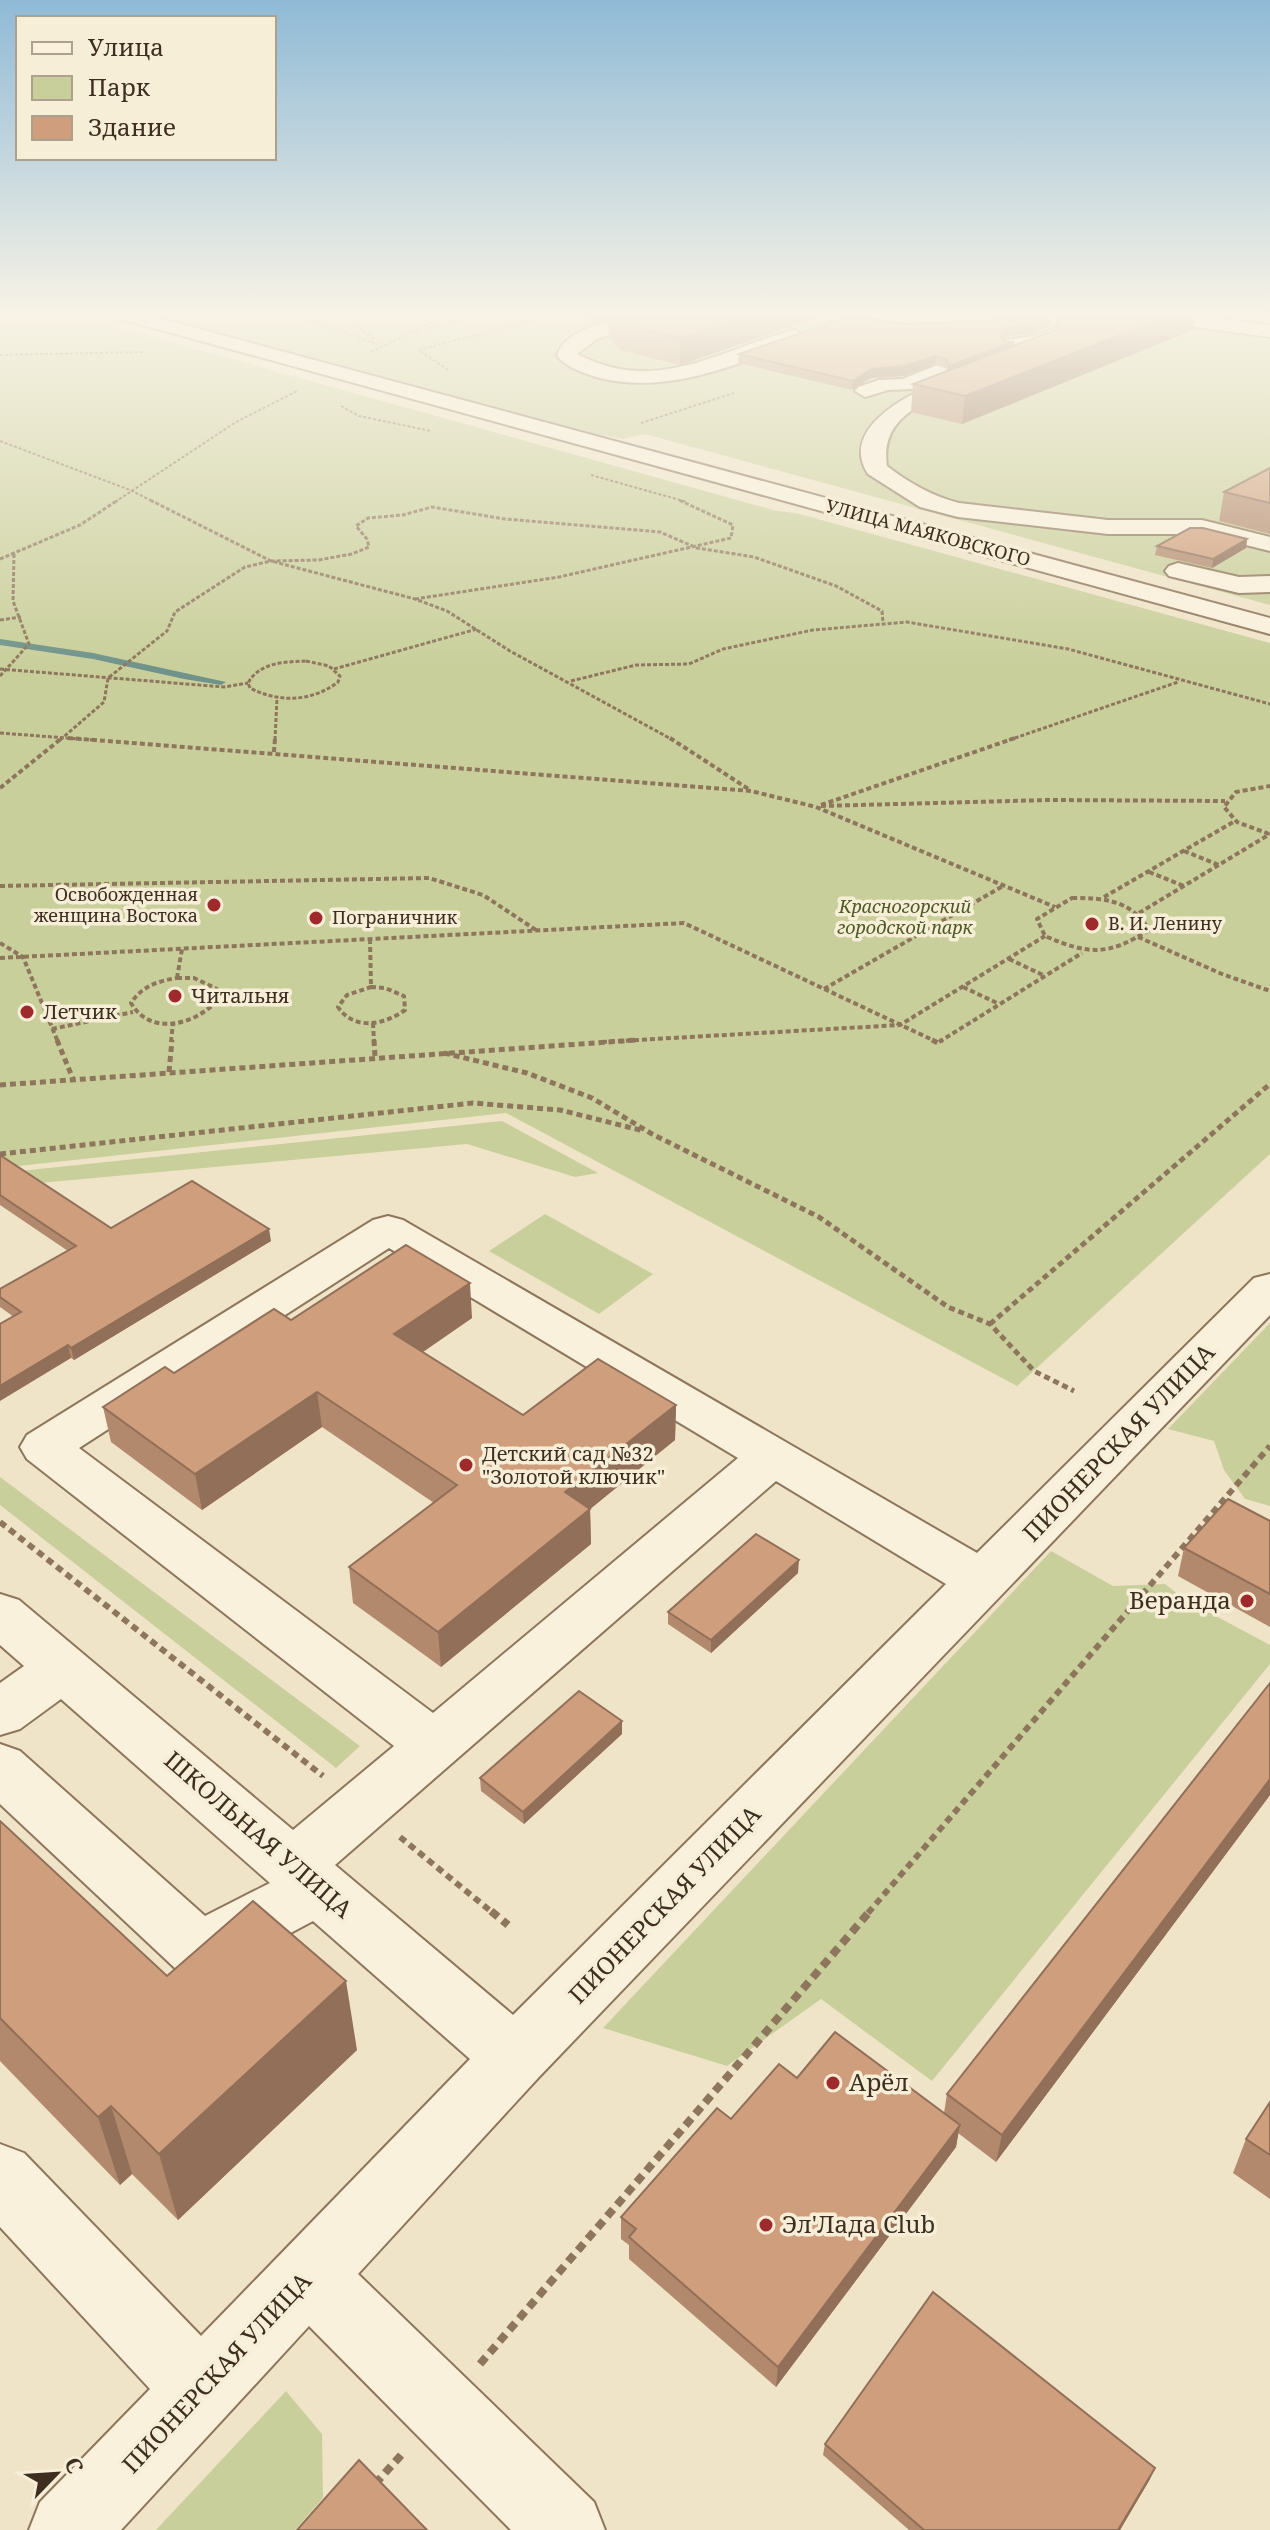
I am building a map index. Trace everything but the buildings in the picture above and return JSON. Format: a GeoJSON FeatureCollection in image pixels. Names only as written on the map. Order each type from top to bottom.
{"type":"FeatureCollection","features":[{"type":"Feature","properties":{"kind":"street","name":"УЛИЦА МАЯКОВСКОГО"},"geometry":{"type":"LineString","coordinates":[[559,432],[1270,626]]}},
{"type":"Feature","properties":{"kind":"street"},"geometry":{"type":"LineString","coordinates":[[880,432],[872,447],[876,469],[928,502],[958,510],[1085,524],[1146,528],[1202,527],[1270,544]]}},
{"type":"Feature","properties":{"kind":"street"},"geometry":{"type":"LineString","coordinates":[[886,521],[928,502]]}},
{"type":"Feature","properties":{"kind":"street"},"geometry":{"type":"LineString","coordinates":[[917,530],[958,510]]}},
{"type":"Feature","properties":{"kind":"street"},"geometry":{"type":"LineString","coordinates":[[1085,524],[1101,550]]}},
{"type":"Feature","properties":{"kind":"street"},"geometry":{"type":"LineString","coordinates":[[1161,566],[1220,582],[1270,584]]}},
{"type":"Feature","properties":{"kind":"street"},"geometry":{"type":"LineString","coordinates":[[434,1745],[44,1447],[388,1229],[983,1581]]}},
{"type":"Feature","properties":{"kind":"street","name":"ПИОНЕРСКАЯ УЛИЦА"},"geometry":{"type":"LineString","coordinates":[[68,2530],[515,2057],[1270,1288]]}},
{"type":"Feature","properties":{"kind":"street"},"geometry":{"type":"LineString","coordinates":[[0,1768],[199,1950],[306,1877],[362,1806],[773,1456]]}},
{"type":"Feature","properties":{"kind":"street","name":"ШКОЛЬНАЯ УЛИЦА"},"geometry":{"type":"LineString","coordinates":[[0,1614],[515,2057]]}},
{"type":"Feature","properties":{"kind":"street"},"geometry":{"type":"LineString","coordinates":[[0,1713],[63,1668]]}},
{"type":"Feature","properties":{"kind":"street"},"geometry":{"type":"LineString","coordinates":[[0,2177],[202,2390]]}},
{"type":"Feature","properties":{"kind":"street"},"geometry":{"type":"LineString","coordinates":[[308,2275],[566,2530]]}},
{"type":"Feature","properties":{"kind":"path"},"geometry":{"type":"LineString","coordinates":[[0,559],[80,525],[220,432]]}},
{"type":"Feature","properties":{"kind":"path"},"geometry":{"type":"LineString","coordinates":[[0,441],[130,490],[271,561],[415,599],[447,611],[510,651],[570,681],[671,739],[751,791]]}},
{"type":"Feature","properties":{"kind":"path"},"geometry":{"type":"LineString","coordinates":[[415,599],[559,577],[731,538],[733,525],[690,503],[600,480],[581,469]]}},
{"type":"Feature","properties":{"kind":"path"},"geometry":{"type":"LineString","coordinates":[[0,788],[104,702],[108,678],[167,631],[175,612],[245,567],[271,561],[318,560],[352,554],[369,547],[367,539],[356,526],[360,522],[432,507],[505,519],[660,532],[697,548],[754,557],[836,586],[882,611],[883,622]]}},
{"type":"Feature","properties":{"kind":"path"},"geometry":{"type":"LineString","coordinates":[[0,676],[29,644],[13,601],[14,553]]}},
{"type":"Feature","properties":{"kind":"path"},"geometry":{"type":"LineString","coordinates":[[0,620],[21,617]]}},
{"type":"Feature","properties":{"kind":"path"},"geometry":{"type":"LineString","coordinates":[[570,681],[636,665],[689,664],[723,649],[813,630],[883,622],[923,623],[1068,649],[1270,704]]}},
{"type":"Feature","properties":{"kind":"path"},"geometry":{"type":"LineString","coordinates":[[248,683],[255,671],[278,663],[306,661],[334,669],[477,629]]}},
{"type":"Feature","properties":{"kind":"path"},"geometry":{"type":"LineString","coordinates":[[0,669],[224,687],[248,683]]}},
{"type":"Feature","properties":{"kind":"path"},"geometry":{"type":"LineString","coordinates":[[248,683],[257,693],[277,698],[296,698],[323,693],[338,682],[340,676],[334,669]]}},
{"type":"Feature","properties":{"kind":"path"},"geometry":{"type":"LineString","coordinates":[[816,807],[1180,681]]}},
{"type":"Feature","properties":{"kind":"path"},"geometry":{"type":"LineString","coordinates":[[274,752],[277,698]]}},
{"type":"Feature","properties":{"kind":"path"},"geometry":{"type":"LineString","coordinates":[[0,733],[751,791],[816,807],[1056,907]]}},
{"type":"Feature","properties":{"kind":"path"},"geometry":{"type":"LineString","coordinates":[[816,807],[1049,800],[1225,801],[1237,791],[1270,786]]}},
{"type":"Feature","properties":{"kind":"path"},"geometry":{"type":"LineString","coordinates":[[1225,801],[1227,813],[1235,821],[1270,834]]}},
{"type":"Feature","properties":{"kind":"path"},"geometry":{"type":"LineString","coordinates":[[1103,898],[1235,821]]}},
{"type":"Feature","properties":{"kind":"path"},"geometry":{"type":"LineString","coordinates":[[1139,913],[1270,834]]}},
{"type":"Feature","properties":{"kind":"path"},"geometry":{"type":"LineString","coordinates":[[1183,851],[1219,865]]}},
{"type":"Feature","properties":{"kind":"path"},"geometry":{"type":"LineString","coordinates":[[1148,871],[1184,886]]}},
{"type":"Feature","properties":{"kind":"path"},"geometry":{"type":"LineString","coordinates":[[0,886],[429,878],[483,895],[537,931]]}},
{"type":"Feature","properties":{"kind":"path"},"geometry":{"type":"LineString","coordinates":[[824,989],[1004,886]]}},
{"type":"Feature","properties":{"kind":"path"},"geometry":{"type":"LineString","coordinates":[[0,958],[684,923],[938,1043],[1083,952],[1119,949],[1149,930],[1139,913],[1103,898],[1072,898],[1037,919],[1045,936],[1083,952]]}},
{"type":"Feature","properties":{"kind":"path"},"geometry":{"type":"LineString","coordinates":[[0,1085],[437,1052],[900,1025],[1045,936]]}},
{"type":"Feature","properties":{"kind":"path"},"geometry":{"type":"LineString","coordinates":[[1138,937],[1222,974],[1270,991]]}},
{"type":"Feature","properties":{"kind":"path"},"geometry":{"type":"LineString","coordinates":[[370,939],[371,987]]}},
{"type":"Feature","properties":{"kind":"path"},"geometry":{"type":"LineString","coordinates":[[0,943],[23,957],[73,1080]]}},
{"type":"Feature","properties":{"kind":"path"},"geometry":{"type":"LineString","coordinates":[[177,978],[182,949]]}},
{"type":"Feature","properties":{"kind":"path"},"geometry":{"type":"LineString","coordinates":[[1008,959],[1045,976]]}},
{"type":"Feature","properties":{"kind":"path"},"geometry":{"type":"LineString","coordinates":[[177,978],[207,982],[217,989],[220,997],[206,1014],[173,1023],[156,1023],[142,1019],[133,1012],[131,1003],[135,994],[146,986],[177,978]]}},
{"type":"Feature","properties":{"kind":"path"},"geometry":{"type":"LineString","coordinates":[[371,987],[396,991],[404,996],[407,1003],[398,1016],[373,1023],[349,1020],[338,1007],[340,1000],[348,994],[371,987]]}},
{"type":"Feature","properties":{"kind":"path"},"geometry":{"type":"LineString","coordinates":[[962,987],[999,1004]]}},
{"type":"Feature","properties":{"kind":"path"},"geometry":{"type":"LineString","coordinates":[[52,1029],[133,1012]]}},
{"type":"Feature","properties":{"kind":"path"},"geometry":{"type":"LineString","coordinates":[[169,1072],[173,1023]]}},
{"type":"Feature","properties":{"kind":"path"},"geometry":{"type":"LineString","coordinates":[[373,1023],[375,1057]]}},
{"type":"Feature","properties":{"kind":"path"},"geometry":{"type":"LineString","coordinates":[[437,1052],[527,1073],[579,1093],[652,1134],[819,1217],[948,1307],[990,1324],[1034,1371],[1074,1391]]}},
{"type":"Feature","properties":{"kind":"path"},"geometry":{"type":"LineString","coordinates":[[990,1324],[1270,1084]]}},
{"type":"Feature","properties":{"kind":"path"},"geometry":{"type":"LineString","coordinates":[[0,1154],[473,1103],[526,1103],[581,1111],[652,1134]]}},
{"type":"Feature","properties":{"kind":"path"},"geometry":{"type":"LineString","coordinates":[[372,2488],[1270,1446]]}},
{"type":"Feature","properties":{"kind":"path"},"geometry":{"type":"LineString","coordinates":[[0,1522],[362,1806],[508,1925]]}},
{"type":"Feature","properties":{"kind":"green space","name":"Красногорский городской парк"},"geometry":{"type":"Polygon","coordinates":[[[0,432],[494,432],[1270,643],[1270,1154],[1017,1386],[506,1113],[0,1168],[0,432]]]}},
{"type":"Feature","properties":{"kind":"green space"},"geometry":{"type":"Polygon","coordinates":[[[589,432],[1270,432],[1270,605],[645,434],[623,439],[589,432]]]}},
{"type":"Feature","properties":{"kind":"green space"},"geometry":{"type":"Polygon","coordinates":[[[502,1121],[598,1173],[575,1177],[467,1144],[6,1186],[0,1173],[502,1121]]]}},
{"type":"Feature","properties":{"kind":"green space"},"geometry":{"type":"Polygon","coordinates":[[[545,1214],[653,1274],[599,1314],[489,1251],[545,1214]]]}},
{"type":"Feature","properties":{"kind":"green space"},"geometry":{"type":"Polygon","coordinates":[[[1270,1323],[1270,1506],[1245,1499],[1224,1470],[1214,1441],[1168,1429],[1270,1323]]]}},
{"type":"Feature","properties":{"kind":"green space"},"geometry":{"type":"Polygon","coordinates":[[[0,1477],[360,1746],[336,1768],[0,1505],[0,1477]]]}},
{"type":"Feature","properties":{"kind":"green space"},"geometry":{"type":"Polygon","coordinates":[[[1051,1551],[1113,1586],[1165,1584],[1184,1599],[1270,1645],[1270,1664],[932,2081],[821,1999],[727,2066],[603,2028],[1051,1551]]]}},
{"type":"Feature","properties":{"kind":"green space"},"geometry":{"type":"Polygon","coordinates":[[[286,2391],[322,2434],[323,2498],[295,2530],[156,2530],[286,2391]]]}},
{"type":"Feature","properties":{"kind":"waterway"},"geometry":{"type":"LineString","coordinates":[[0,642],[93,656],[184,677],[221,682]]}},
{"type":"Feature","properties":{"kind":"place","name":"Освобожденная женщина Востока"},"geometry":{"type":"Point","coordinates":[214,905]}},
{"type":"Feature","properties":{"kind":"place","name":"Пограничник"},"geometry":{"type":"Point","coordinates":[316,918]}},
{"type":"Feature","properties":{"kind":"place","name":"В. И. Ленину"},"geometry":{"type":"Point","coordinates":[1092,924]}},
{"type":"Feature","properties":{"kind":"place","name":"Читальня"},"geometry":{"type":"Point","coordinates":[175,996]}},
{"type":"Feature","properties":{"kind":"place","name":"Летчик"},"geometry":{"type":"Point","coordinates":[27,1012]}},
{"type":"Feature","properties":{"kind":"place","name":"Детский сад №32 \"Золотой ключик\""},"geometry":{"type":"Point","coordinates":[466,1465]}},
{"type":"Feature","properties":{"kind":"place","name":"Веранда"},"geometry":{"type":"Point","coordinates":[1247,1601]}},
{"type":"Feature","properties":{"kind":"place","name":"Арёл"},"geometry":{"type":"Point","coordinates":[833,2083]}},
{"type":"Feature","properties":{"kind":"place","name":"Эл'Лада Club"},"geometry":{"type":"Point","coordinates":[766,2225]}}]}
